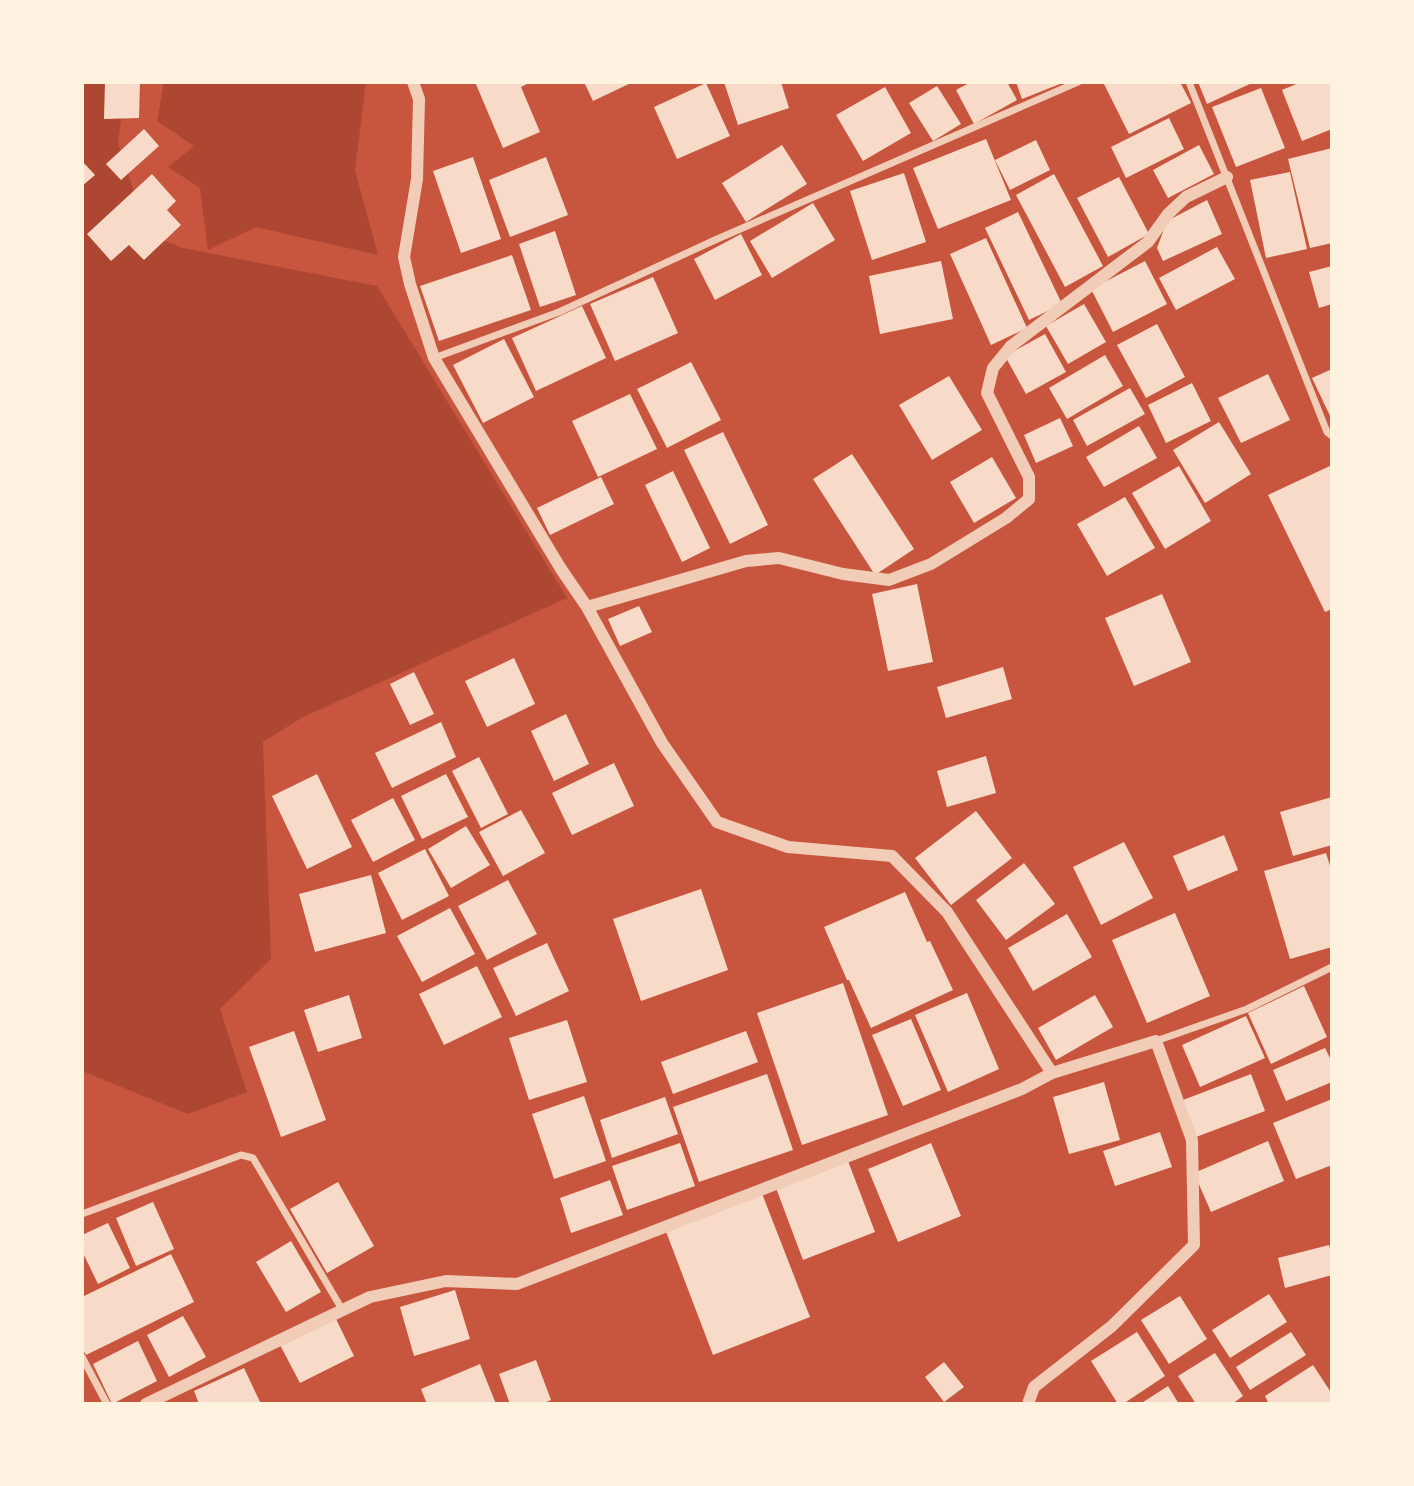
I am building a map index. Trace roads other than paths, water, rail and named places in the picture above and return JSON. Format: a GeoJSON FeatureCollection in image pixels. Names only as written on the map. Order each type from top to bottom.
{"type":"FeatureCollection","features":[{"type":"Feature","properties":{"kind":"street"},"geometry":{"type":"LineString","coordinates":[[413,82],[419,99],[417,179],[404,257],[434,359],[561,569],[587,607],[662,743],[717,822],[788,846],[892,856],[947,912],[1052,1073]]}},
{"type":"Feature","properties":{"kind":"street"},"geometry":{"type":"LineString","coordinates":[[434,359],[559,312],[715,240],[1078,82]]}},
{"type":"Feature","properties":{"kind":"street"},"geometry":{"type":"LineString","coordinates":[[1189,82],[1327,432],[1332,436]]}},
{"type":"Feature","properties":{"kind":"street"},"geometry":{"type":"LineString","coordinates":[[587,607],[746,561],[779,558],[843,574],[889,580],[931,564],[1006,517],[1029,499],[1029,477],[987,393],[993,368],[1011,346],[1148,242],[1168,214],[1186,197],[1227,177]]}},
{"type":"Feature","properties":{"kind":"street"},"geometry":{"type":"LineString","coordinates":[[146,1404],[370,1297],[446,1281],[517,1284],[1023,1089],[1052,1073],[1247,1009],[1332,967]]}},
{"type":"Feature","properties":{"kind":"street"},"geometry":{"type":"LineString","coordinates":[[1028,1404],[1034,1387],[1112,1326],[1194,1245],[1192,1140],[1156,1041]]}},
{"type":"Feature","properties":{"kind":"street"},"geometry":{"type":"LineString","coordinates":[[82,1214],[241,1155],[253,1158],[343,1311]]}},
{"type":"Feature","properties":{"kind":"street"},"geometry":{"type":"LineString","coordinates":[[82,1357],[107,1404]]}}]}
